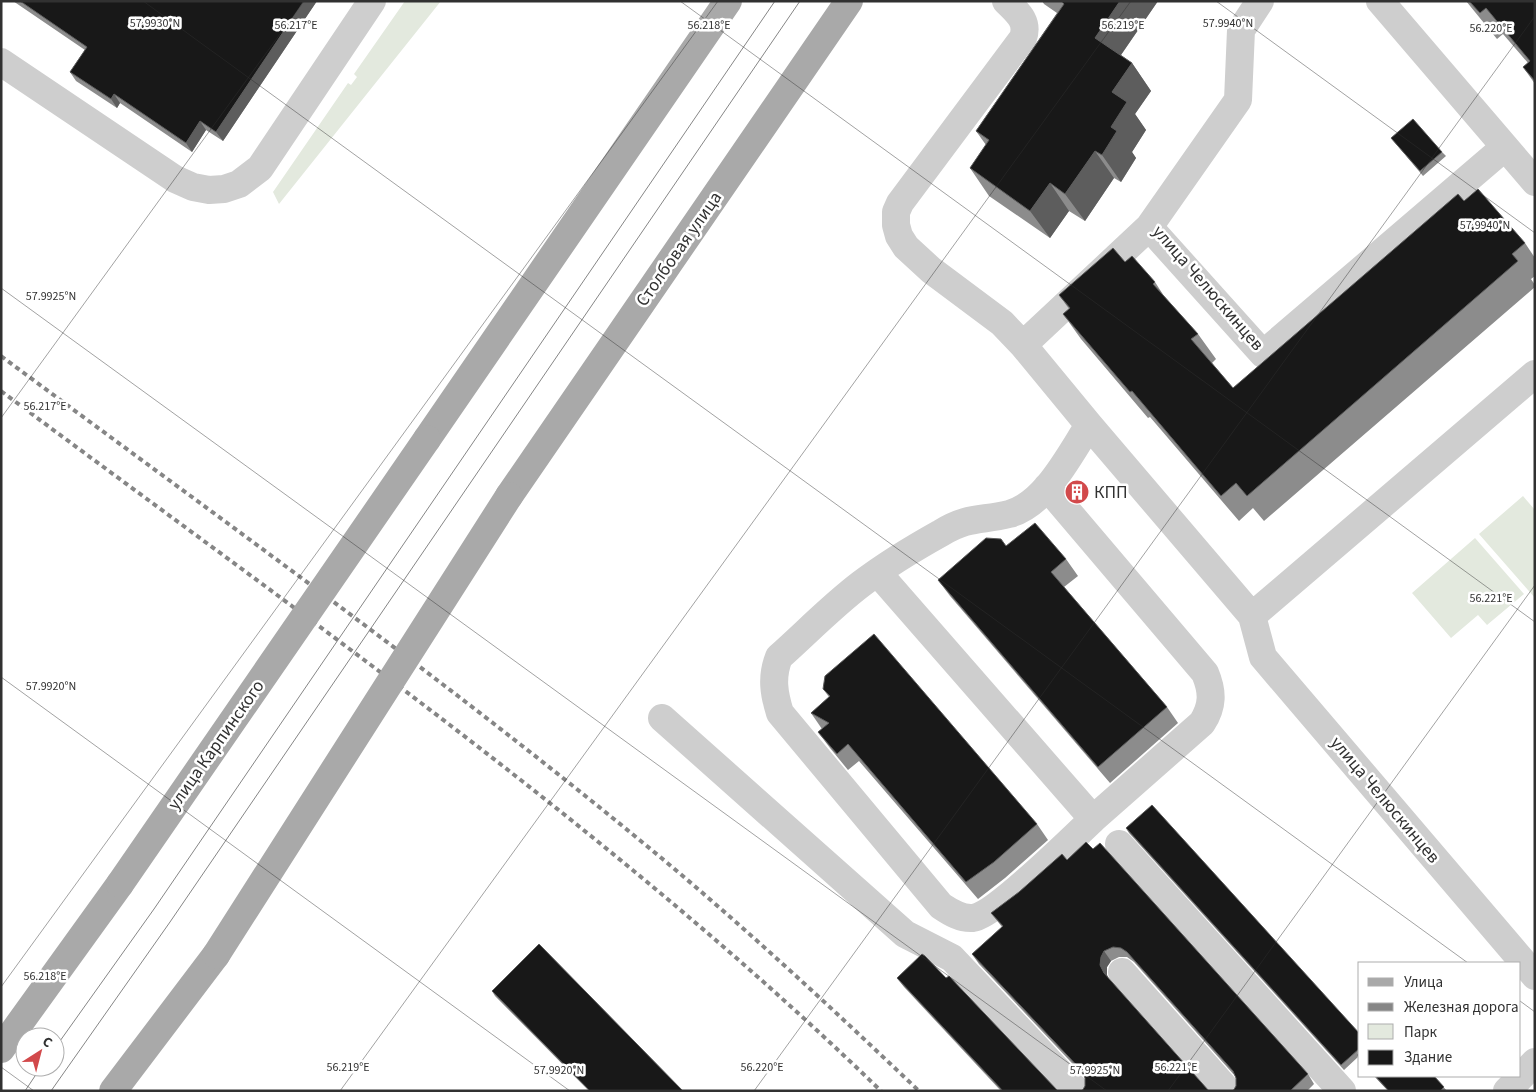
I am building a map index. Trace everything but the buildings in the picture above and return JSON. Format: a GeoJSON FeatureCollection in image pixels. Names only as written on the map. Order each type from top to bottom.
{"type":"FeatureCollection","features":[{"type":"Feature","properties":{"kind":"main road","name":"улица Карпинского"},"geometry":{"type":"LineString","coordinates":[[1,1049],[120,884],[728,1]]}},
{"type":"Feature","properties":{"kind":"main road","name":"Столбовая улица"},"geometry":{"type":"LineString","coordinates":[[112,1091],[216,955],[509,496],[849,1]]}},
{"type":"Feature","properties":{"kind":"street"},"geometry":{"type":"LineString","coordinates":[[1,62],[175,179],[209,190],[224,189],[239,184],[260,168],[372,1]]}},
{"type":"Feature","properties":{"kind":"street","name":"улица Челюскинцев"},"geometry":{"type":"LineString","coordinates":[[1006,1],[1025,23],[1026,30],[1023,38],[908,192],[896,212],[896,225],[899,236],[906,247],[931,270],[1002,324],[1023,345],[1252,616],[1263,657],[1535,976]]}},
{"type":"Feature","properties":{"kind":"street","name":"улица Челюскинцев"},"geometry":{"type":"LineString","coordinates":[[1260,1],[1241,30],[1238,100],[1149,227],[1263,354],[1504,147]]}},
{"type":"Feature","properties":{"kind":"street"},"geometry":{"type":"LineString","coordinates":[[1380,1],[1535,182]]}},
{"type":"Feature","properties":{"kind":"street"},"geometry":{"type":"LineString","coordinates":[[1023,345],[1149,227]]}},
{"type":"Feature","properties":{"kind":"street"},"geometry":{"type":"LineString","coordinates":[[1252,616],[1535,374]]}},
{"type":"Feature","properties":{"kind":"street"},"geometry":{"type":"LineString","coordinates":[[1047,487],[1205,673],[1211,686],[1212,700],[1209,713],[1202,724],[1003,900],[985,913],[974,918],[963,917],[941,906],[780,713],[773,682],[774,668],[779,657],[861,584],[878,572],[960,522],[978,517],[1010,514],[1025,508],[1047,487],[1089,425]]}},
{"type":"Feature","properties":{"kind":"street"},"geometry":{"type":"LineString","coordinates":[[878,572],[1093,819]]}},
{"type":"Feature","properties":{"kind":"street"},"geometry":{"type":"LineString","coordinates":[[662,718],[905,934],[952,958],[1077,1091]]}},
{"type":"Feature","properties":{"kind":"street"},"geometry":{"type":"LineString","coordinates":[[1119,844],[1342,1091]]}},
{"type":"Feature","properties":{"kind":"street"},"geometry":{"type":"LineString","coordinates":[[1122,972],[1228,1091]]}},
{"type":"Feature","properties":{"kind":"street"},"geometry":{"type":"LineString","coordinates":[[1521,1072],[1535,1062]]}},
{"type":"Feature","properties":{"kind":"green space"},"geometry":{"type":"Polygon","coordinates":[[[405,1],[441,1],[279,204],[273,192],[348,83],[351,85],[357,77],[354,74],[405,1]]]}},
{"type":"Feature","properties":{"kind":"green space"},"geometry":{"type":"Polygon","coordinates":[[[1523,496],[1535,510],[1535,598],[1479,534],[1523,496]]]}},
{"type":"Feature","properties":{"kind":"green space"},"geometry":{"type":"Polygon","coordinates":[[[1475,538],[1524,594],[1487,625],[1478,615],[1451,638],[1412,593],[1475,538]]]}},
{"type":"Feature","properties":{"kind":"tram line"},"geometry":{"type":"LineString","coordinates":[[65,1034],[154,909],[775,1]]}},
{"type":"Feature","properties":{"kind":"tram line"},"geometry":{"type":"LineString","coordinates":[[51,1091],[170,922],[800,1]]}},
{"type":"Feature","properties":{"kind":"tram line"},"geometry":{"type":"LineString","coordinates":[[25,1091],[34,1077]]}},
{"type":"Feature","properties":{"kind":"railway"},"geometry":{"type":"LineString","coordinates":[[1,356],[420,667],[584,795],[730,917],[919,1091]]}},
{"type":"Feature","properties":{"kind":"railway"},"geometry":{"type":"LineString","coordinates":[[1,391],[453,727],[563,814],[672,903],[778,995],[881,1091]]}},
{"type":"Feature","properties":{"kind":"place","name":"КПП"},"geometry":{"type":"Point","coordinates":[1077,492]}}]}
